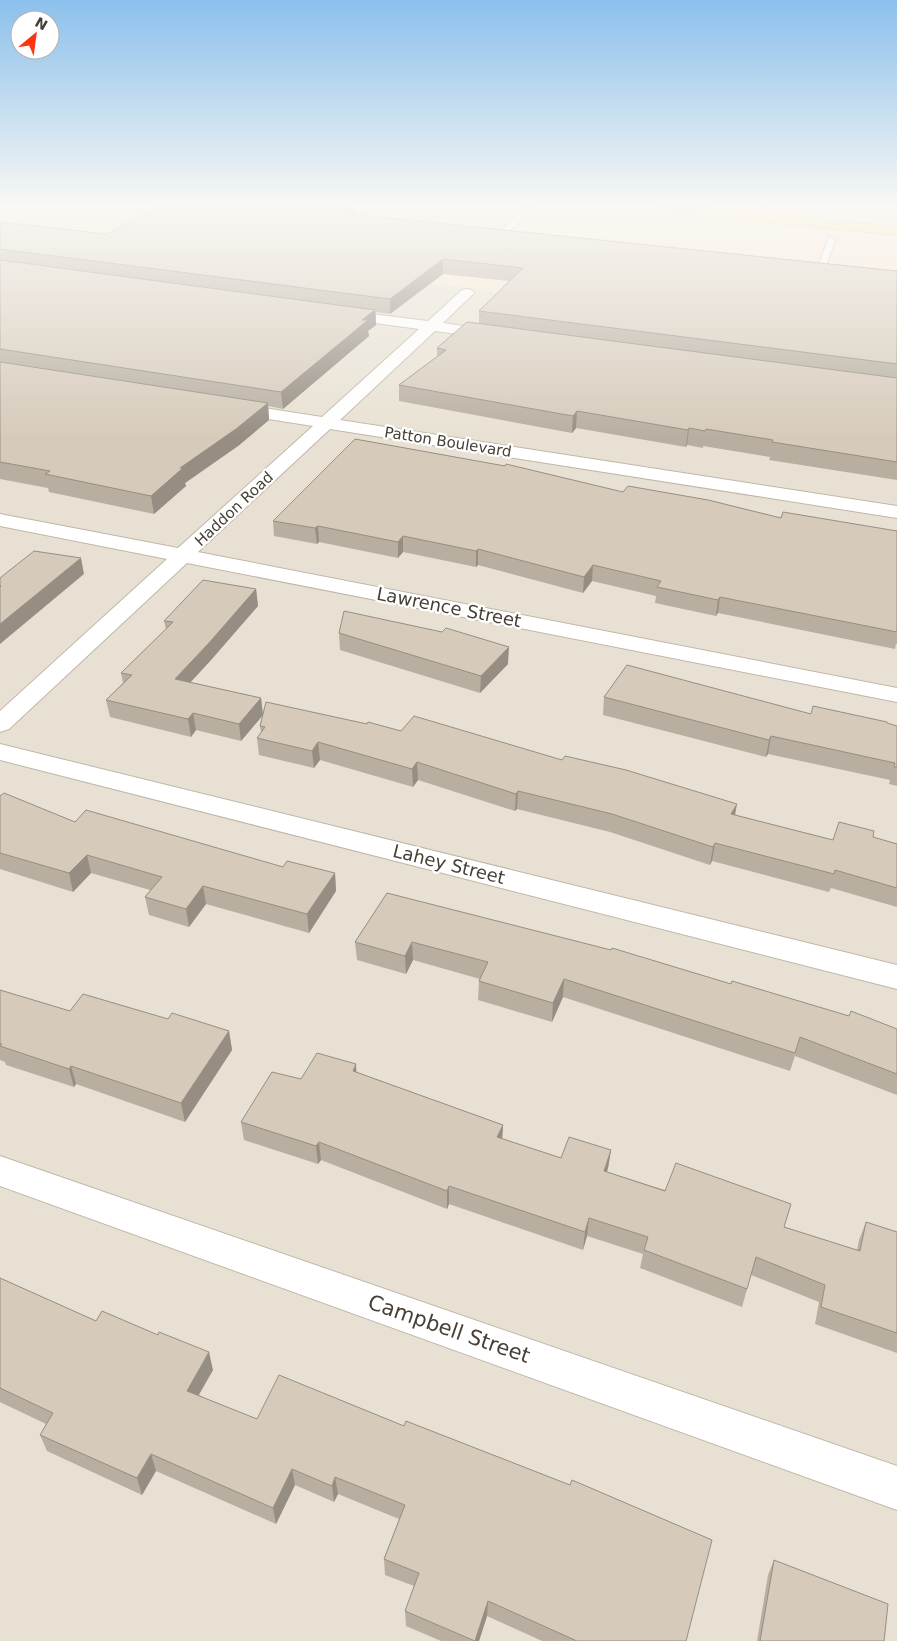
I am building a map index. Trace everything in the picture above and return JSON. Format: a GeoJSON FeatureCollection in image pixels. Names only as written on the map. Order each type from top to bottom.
{"type":"FeatureCollection","features":[{"type":"Feature","properties":{"kind":"street","name":"Haddon Road"},"geometry":{"type":"LineString","coordinates":[[0,724],[467,293]]}},
{"type":"Feature","properties":{"kind":"street"},"geometry":{"type":"LineString","coordinates":[[324,312],[510,336]]}},
{"type":"Feature","properties":{"kind":"street","name":"Patton Boulevard"},"geometry":{"type":"LineString","coordinates":[[212,404],[897,512]]}},
{"type":"Feature","properties":{"kind":"street","name":"Lawrence Street"},"geometry":{"type":"LineString","coordinates":[[0,520],[897,694]]}},
{"type":"Feature","properties":{"kind":"street","name":"Lahey Street"},"geometry":{"type":"LineString","coordinates":[[0,752],[897,977]]}},
{"type":"Feature","properties":{"kind":"street","name":"Campbell Street"},"geometry":{"type":"LineString","coordinates":[[0,1171],[897,1488]]}},
{"type":"Feature","properties":{"kind":"shaded area"},"geometry":{"type":"Polygon","coordinates":[[[0,285],[441,285],[897,344],[897,1641],[0,1641],[0,285]]]}},
{"type":"Feature","properties":{"kind":"shaded area"},"geometry":{"type":"Polygon","coordinates":[[[441,285],[897,285],[897,344],[441,285]]]}},
{"type":"Feature","properties":{"kind":"building"},"geometry":{"type":"Polygon","coordinates":[[[0,285],[184,285],[375,310],[362,320],[368,320],[281,392],[0,349],[0,285]]]}},
{"type":"Feature","properties":{"kind":"building"},"geometry":{"type":"Polygon","coordinates":[[[278,285],[409,285],[390,299],[278,285]]]}},
{"type":"Feature","properties":{"kind":"building"},"geometry":{"type":"Polygon","coordinates":[[[506,285],[897,285],[897,364],[479,311],[506,285]]]}},
{"type":"Feature","properties":{"kind":"building"},"geometry":{"type":"Polygon","coordinates":[[[467,322],[897,378],[897,462],[772,442],[773,440],[706,429],[705,431],[689,428],[688,430],[577,411],[573,416],[399,385],[446,350],[437,348],[467,322]]]}},
{"type":"Feature","properties":{"kind":"building"},"geometry":{"type":"Polygon","coordinates":[[[0,362],[268,403],[236,429],[180,468],[183,468],[151,496],[45,474],[50,471],[0,462],[0,362]]]}},
{"type":"Feature","properties":{"kind":"building"},"geometry":{"type":"Polygon","coordinates":[[[355,439],[505,466],[506,464],[623,492],[628,486],[708,500],[781,518],[783,512],[897,531],[897,632],[720,597],[718,600],[657,587],[661,581],[593,565],[584,577],[478,549],[476,551],[403,536],[398,542],[318,526],[315,528],[273,521],[355,439]]]}},
{"type":"Feature","properties":{"kind":"building"},"geometry":{"type":"Polygon","coordinates":[[[34,551],[81,558],[0,624],[0,578],[34,551]]]}},
{"type":"Feature","properties":{"kind":"building"},"geometry":{"type":"Polygon","coordinates":[[[203,580],[256,589],[175,679],[261,698],[239,724],[193,713],[188,719],[106,700],[132,675],[121,673],[173,622],[164,621],[203,580]]]}},
{"type":"Feature","properties":{"kind":"building"},"geometry":{"type":"Polygon","coordinates":[[[344,611],[442,632],[446,628],[509,647],[481,676],[339,633],[344,611]]]}},
{"type":"Feature","properties":{"kind":"building"},"geometry":{"type":"Polygon","coordinates":[[[627,665],[811,714],[813,706],[887,722],[897,726],[897,767],[894,767],[895,763],[771,736],[769,740],[604,697],[627,665]]]}},
{"type":"Feature","properties":{"kind":"building"},"geometry":{"type":"Polygon","coordinates":[[[266,702],[367,724],[368,722],[401,731],[414,716],[562,760],[565,756],[626,770],[737,804],[731,814],[833,840],[839,822],[874,831],[873,837],[897,844],[897,888],[835,870],[834,874],[715,843],[713,847],[612,814],[518,791],[516,794],[417,762],[412,769],[318,742],[312,751],[257,738],[265,727],[260,726],[266,702]]]}},
{"type":"Feature","properties":{"kind":"building"},"geometry":{"type":"Polygon","coordinates":[[[4,793],[75,822],[86,810],[283,867],[287,861],[335,873],[307,914],[203,886],[186,909],[145,897],[162,877],[87,855],[69,873],[0,853],[0,796],[4,793]]]}},
{"type":"Feature","properties":{"kind":"building"},"geometry":{"type":"Polygon","coordinates":[[[387,893],[611,950],[612,948],[731,984],[732,981],[849,1016],[851,1011],[897,1029],[897,1074],[800,1037],[795,1053],[564,979],[553,1003],[479,981],[488,962],[412,942],[405,956],[355,942],[387,893]]]}},
{"type":"Feature","properties":{"kind":"building"},"geometry":{"type":"Polygon","coordinates":[[[0,990],[70,1011],[83,994],[168,1019],[172,1013],[229,1031],[181,1103],[71,1066],[69,1069],[0,1046],[2,1044],[0,1044],[0,990]]]}},
{"type":"Feature","properties":{"kind":"building"},"geometry":{"type":"Polygon","coordinates":[[[317,1053],[356,1064],[353,1071],[503,1125],[497,1137],[561,1158],[569,1137],[611,1150],[604,1171],[665,1191],[676,1163],[791,1204],[784,1227],[860,1251],[866,1222],[897,1232],[897,1333],[821,1307],[825,1285],[756,1257],[747,1289],[644,1250],[648,1237],[589,1218],[585,1232],[449,1186],[447,1191],[319,1142],[316,1146],[241,1122],[272,1072],[301,1079],[317,1053]]]}},
{"type":"Feature","properties":{"kind":"building"},"geometry":{"type":"Polygon","coordinates":[[[0,1278],[96,1321],[102,1311],[158,1335],[159,1332],[209,1352],[187,1391],[257,1419],[279,1375],[404,1426],[406,1421],[570,1485],[572,1480],[712,1540],[686,1641],[577,1641],[488,1601],[475,1641],[405,1611],[419,1573],[384,1559],[405,1505],[335,1477],[332,1486],[292,1469],[273,1508],[151,1454],[137,1478],[40,1435],[53,1413],[0,1388],[0,1278]]]}},
{"type":"Feature","properties":{"kind":"building"},"geometry":{"type":"Polygon","coordinates":[[[774,1560],[888,1604],[884,1641],[760,1641],[774,1560]]]}}]}
